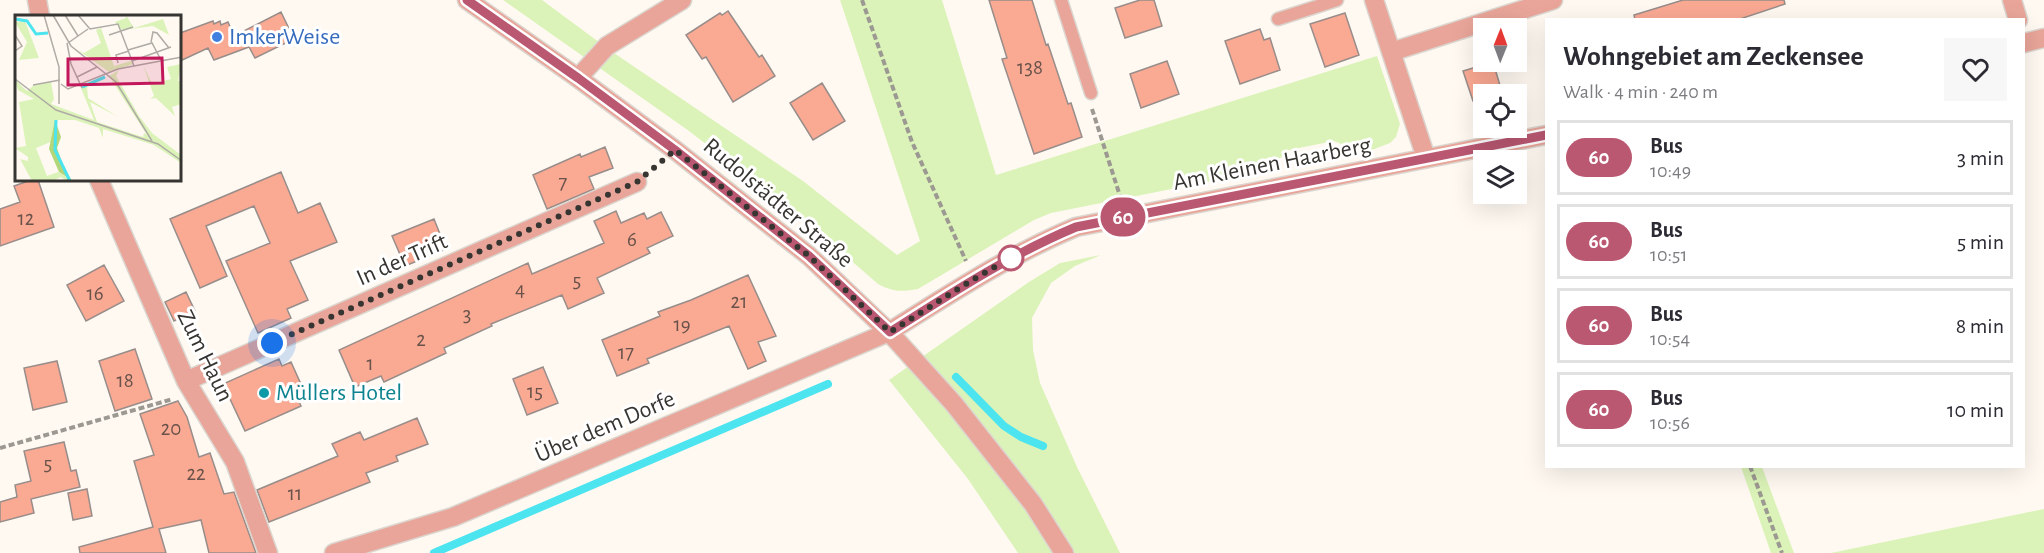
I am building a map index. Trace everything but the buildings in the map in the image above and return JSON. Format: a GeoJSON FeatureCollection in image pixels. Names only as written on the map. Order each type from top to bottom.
{"type":"FeatureCollection","features":[{"type":"Feature","properties":{"kind":"street"},"geometry":{"type":"LineString","coordinates":[[38,0],[40,15]]}},
{"type":"Feature","properties":{"kind":"street","name":"Rudolstädter Straße"},"geometry":{"type":"LineString","coordinates":[[467,0],[675,150],[809,256],[890,332],[980,435],[1033,504],[1064,553]]}},
{"type":"Feature","properties":{"kind":"street"},"geometry":{"type":"LineString","coordinates":[[578,78],[607,46],[682,0]]}},
{"type":"Feature","properties":{"kind":"street"},"geometry":{"type":"LineString","coordinates":[[1374,0],[1426,158]]}},
{"type":"Feature","properties":{"kind":"street"},"geometry":{"type":"LineString","coordinates":[[1391,52],[1553,0]]}},
{"type":"Feature","properties":{"kind":"street"},"geometry":{"type":"LineString","coordinates":[[2012,0],[2017,18]]}},
{"type":"Feature","properties":{"kind":"street"},"geometry":{"type":"LineString","coordinates":[[2025,41],[2044,38]]}},
{"type":"Feature","properties":{"kind":"street","name":"Am Kleinen Haarberg"},"geometry":{"type":"LineString","coordinates":[[890,332],[974,279],[1034,245],[1076,227],[1545,135]]}},
{"type":"Feature","properties":{"kind":"street","name":"Zum Haun"},"geometry":{"type":"LineString","coordinates":[[100,182],[186,381],[235,462],[268,553]]}},
{"type":"Feature","properties":{"kind":"street","name":"In der Trift"},"geometry":{"type":"LineString","coordinates":[[186,381],[637,182]]}},
{"type":"Feature","properties":{"kind":"street","name":"Über dem Dorfe"},"geometry":{"type":"LineString","coordinates":[[334,553],[453,517],[890,332]]}},
{"type":"Feature","properties":{"kind":"lane"},"geometry":{"type":"LineString","coordinates":[[1061,0],[1091,93]]}},
{"type":"Feature","properties":{"kind":"lane"},"geometry":{"type":"LineString","coordinates":[[1278,19],[1337,0]]}},
{"type":"Feature","properties":{"kind":"path"},"geometry":{"type":"LineString","coordinates":[[862,0],[912,142],[974,279]]}},
{"type":"Feature","properties":{"kind":"path"},"geometry":{"type":"LineString","coordinates":[[1091,93],[1090,102],[1116,187]]}},
{"type":"Feature","properties":{"kind":"path"},"geometry":{"type":"LineString","coordinates":[[0,448],[167,401]]}},
{"type":"Feature","properties":{"kind":"path"},"geometry":{"type":"LineString","coordinates":[[1751,468],[1782,553]]}},
{"type":"Feature","properties":{"kind":"green space"},"geometry":{"type":"Polygon","coordinates":[[[503,0],[542,0],[611,51],[803,181],[897,255],[920,241],[840,0],[942,0],[996,175],[1377,56],[1400,124],[1396,137],[1390,143],[1364,153],[1334,141],[1289,150],[1267,170],[1051,213],[1034,220],[918,289],[898,291],[878,284],[808,223],[689,131],[503,0]]]}},
{"type":"Feature","properties":{"kind":"green space"},"geometry":{"type":"Polygon","coordinates":[[[1101,255],[1075,266],[1051,283],[1032,318],[1033,350],[1040,383],[1077,467],[1120,553],[1018,553],[968,479],[889,380],[1029,282],[1060,263],[1101,255]]]}},
{"type":"Feature","properties":{"kind":"green space"},"geometry":{"type":"Polygon","coordinates":[[[1741,468],[1762,468],[1794,553],[1771,553],[1741,468]]]}},
{"type":"Feature","properties":{"kind":"green space"},"geometry":{"type":"Polygon","coordinates":[[[2044,509],[2044,553],[1831,553],[2044,509]]]}},
{"type":"Feature","properties":{"kind":"waterway"},"geometry":{"type":"LineString","coordinates":[[956,377],[1004,426],[1021,437],[1043,446]]}},
{"type":"Feature","properties":{"kind":"waterway"},"geometry":{"type":"LineString","coordinates":[[434,553],[828,384]]}},
{"type":"Feature","properties":{"kind":"bus line","name":"60"},"geometry":{"type":"LineString","coordinates":[[467,0],[675,150],[809,256],[890,332],[974,279],[1034,245],[1076,227],[1545,135]]}},
{"type":"Feature","properties":{"kind":"place","name":"ImkerWeise"},"geometry":{"type":"Point","coordinates":[217,37]}},
{"type":"Feature","properties":{"kind":"place","name":"Müllers Hotel"},"geometry":{"type":"Point","coordinates":[264,393]}},
{"type":"Feature","properties":{"kind":"route"},"geometry":{"type":"LineString","coordinates":[[272,343],[637,182],[675,150],[809,256],[890,332],[1014,256],[1011,258]]}}]}
